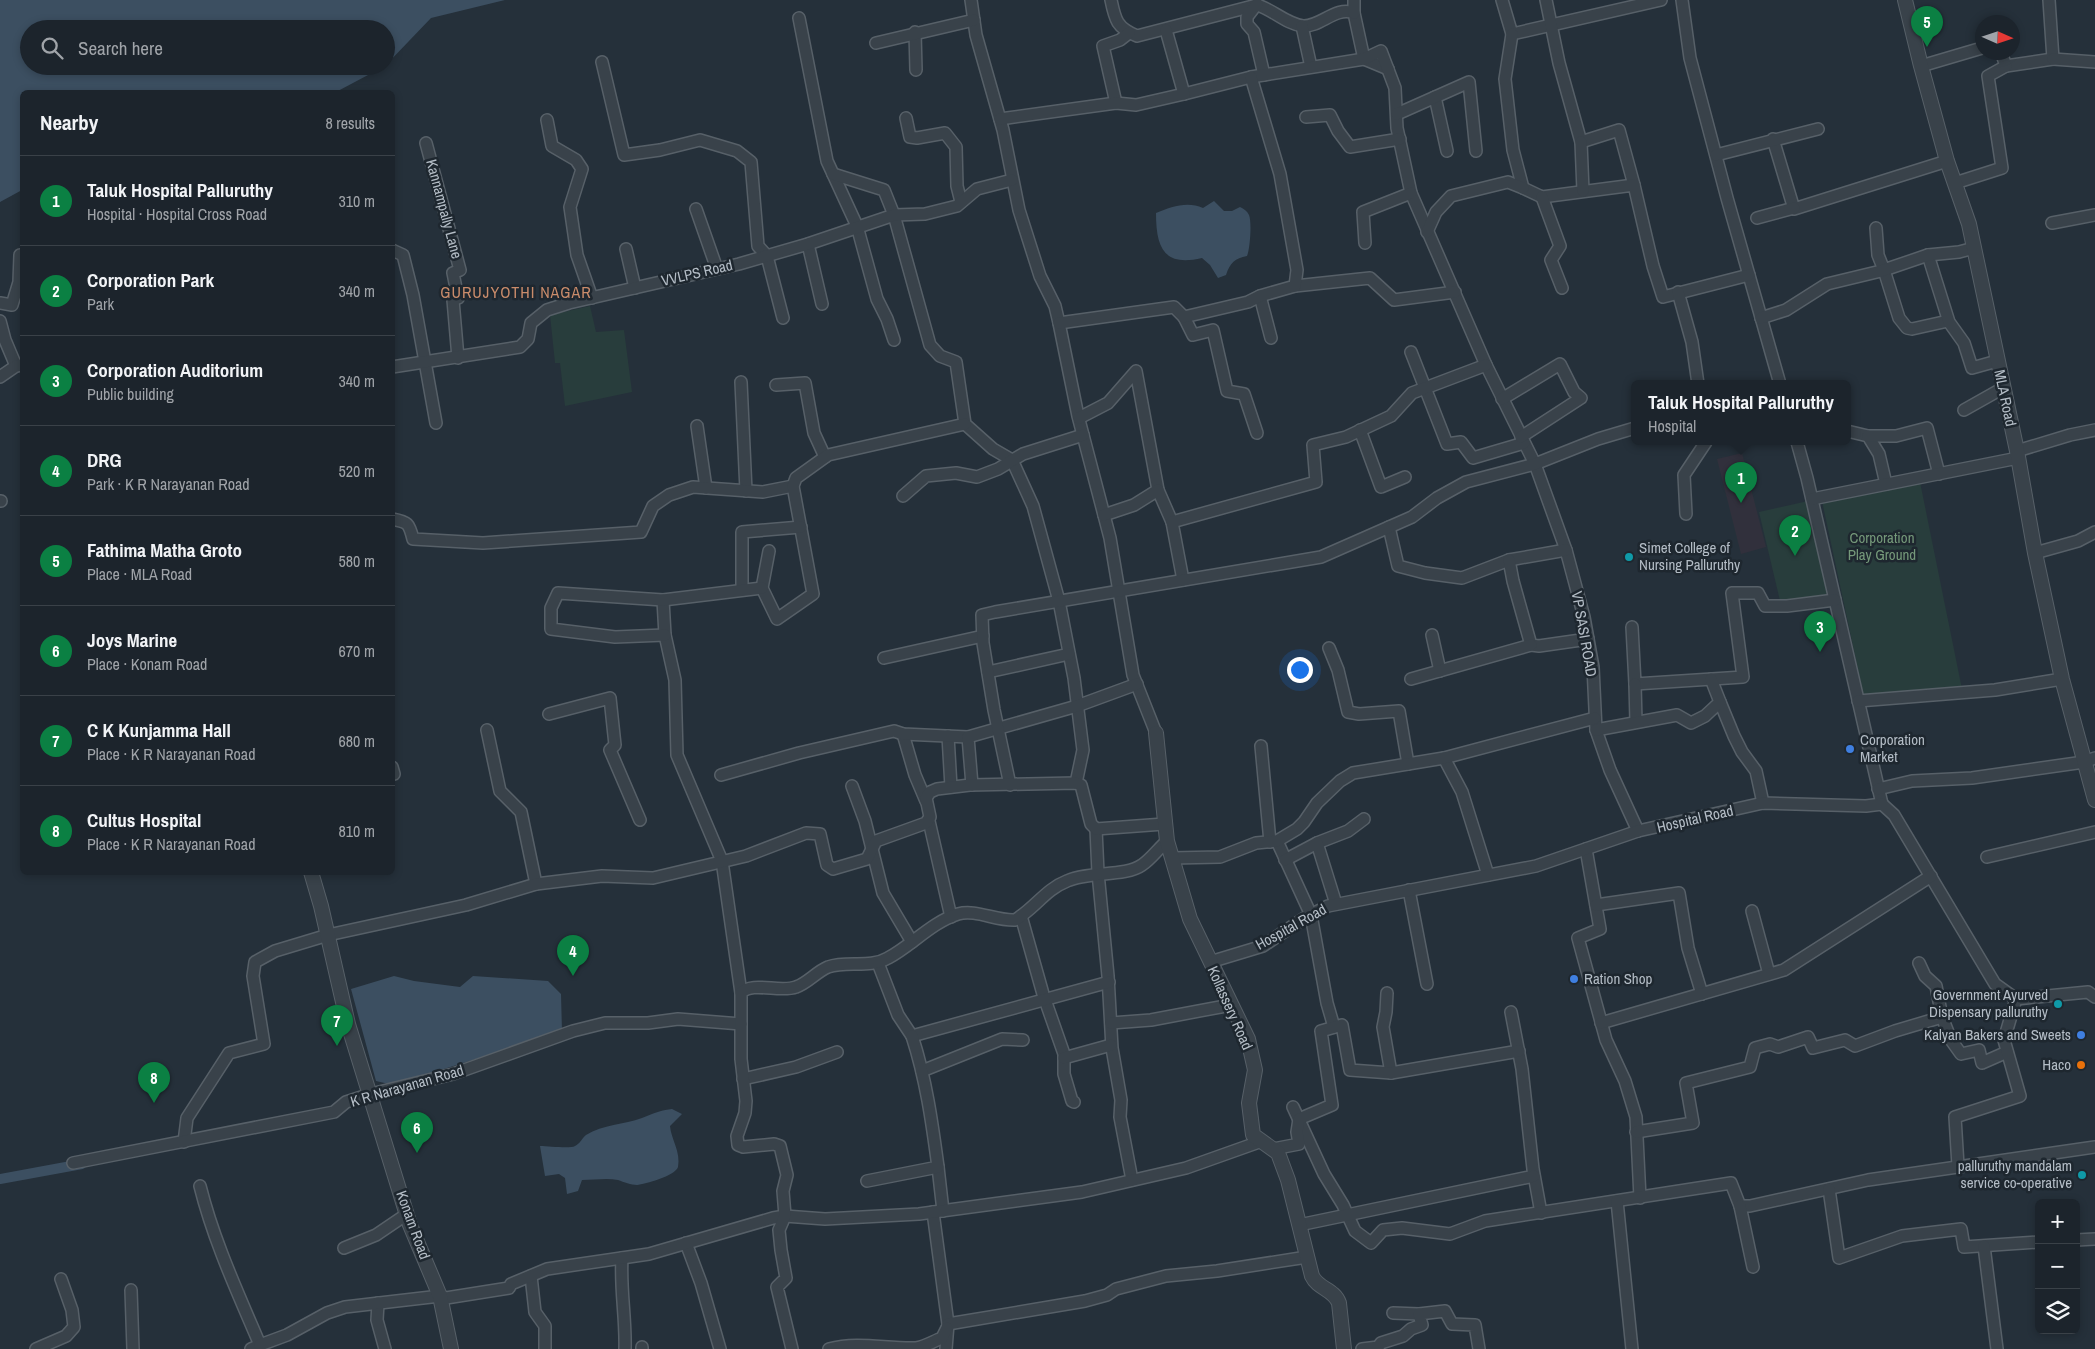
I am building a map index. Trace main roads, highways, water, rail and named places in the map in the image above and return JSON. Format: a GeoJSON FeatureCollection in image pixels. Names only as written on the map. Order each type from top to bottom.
{"type":"FeatureCollection","features":[{"type":"Feature","properties":{"kind":"water"},"geometry":{"type":"Polygon","coordinates":[[[0,0],[505,0],[431,18],[395,56],[395,20],[20,20],[20,75],[368,75],[340,90],[20,90],[20,191],[0,202],[0,0]]]}},
{"type":"Feature","properties":{"kind":"water"},"geometry":{"type":"Polygon","coordinates":[[[1214,201],[1224,211],[1232,211],[1240,207],[1249,215],[1250,223],[1250,242],[1247,256],[1236,260],[1229,267],[1226,275],[1218,278],[1210,265],[1202,258],[1179,260],[1165,252],[1158,236],[1156,225],[1156,213],[1185,205],[1203,208],[1214,201]]]}},
{"type":"Feature","properties":{"kind":"water"},"geometry":{"type":"Polygon","coordinates":[[[394,976],[414,981],[460,987],[473,976],[548,981],[561,994],[562,1032],[393,1085],[376,1081],[351,989],[394,976]]]}},
{"type":"Feature","properties":{"kind":"water"},"geometry":{"type":"Polygon","coordinates":[[[672,1109],[682,1114],[670,1126],[679,1161],[676,1170],[666,1176],[637,1185],[614,1179],[582,1180],[578,1191],[567,1194],[565,1178],[559,1174],[545,1176],[540,1146],[572,1147],[593,1131],[635,1120],[659,1111],[672,1109]]]}},
{"type":"Feature","properties":{"kind":"waterway"},"geometry":{"type":"LineString","coordinates":[[0,1179],[82,1164]]}},
{"type":"Feature","properties":{"kind":"place","name":"Fathima Matha Groto"},"geometry":{"type":"Point","coordinates":[1927,47]}},
{"type":"Feature","properties":{"kind":"place","name":"Taluk Hospital Palluruthy"},"geometry":{"type":"Point","coordinates":[1741,503]}},
{"type":"Feature","properties":{"kind":"place","name":"Corporation Park"},"geometry":{"type":"Point","coordinates":[1795,556]}},
{"type":"Feature","properties":{"kind":"place","name":"Simet College of Nursing Palluruthy"},"geometry":{"type":"Point","coordinates":[1629,557]}},
{"type":"Feature","properties":{"kind":"place","name":"Corporation Auditorium"},"geometry":{"type":"Point","coordinates":[1820,652]}},
{"type":"Feature","properties":{"kind":"place","name":"Corporation Market"},"geometry":{"type":"Point","coordinates":[1850,749]}},
{"type":"Feature","properties":{"kind":"place","name":"DRG"},"geometry":{"type":"Point","coordinates":[573,976]}},
{"type":"Feature","properties":{"kind":"place","name":"Ration Shop"},"geometry":{"type":"Point","coordinates":[1574,979]}},
{"type":"Feature","properties":{"kind":"place","name":"Government Ayurved Dispensary palluruthy"},"geometry":{"type":"Point","coordinates":[2058,1004]}},
{"type":"Feature","properties":{"kind":"place","name":"Kalyan Bakers and Sweets"},"geometry":{"type":"Point","coordinates":[2081,1035]}},
{"type":"Feature","properties":{"kind":"place","name":"C K Kunjamma Hall"},"geometry":{"type":"Point","coordinates":[337,1046]}},
{"type":"Feature","properties":{"kind":"place","name":"Haco"},"geometry":{"type":"Point","coordinates":[2081,1065]}},
{"type":"Feature","properties":{"kind":"place","name":"Cultus Hospital"},"geometry":{"type":"Point","coordinates":[154,1103]}},
{"type":"Feature","properties":{"kind":"place","name":"Joys Marine"},"geometry":{"type":"Point","coordinates":[417,1153]}},
{"type":"Feature","properties":{"kind":"place","name":"palluruthy mandalam service co-operative"},"geometry":{"type":"Point","coordinates":[2082,1175]}},
{"type":"Feature","properties":{"kind":"district","name":"GURUJYOTHI NAGAR"},"geometry":{"type":"Point","coordinates":[516,292]}},
{"type":"Feature","properties":{"kind":"park label","name":"Corporation Play Ground"},"geometry":{"type":"Point","coordinates":[1882,546]}}]}
